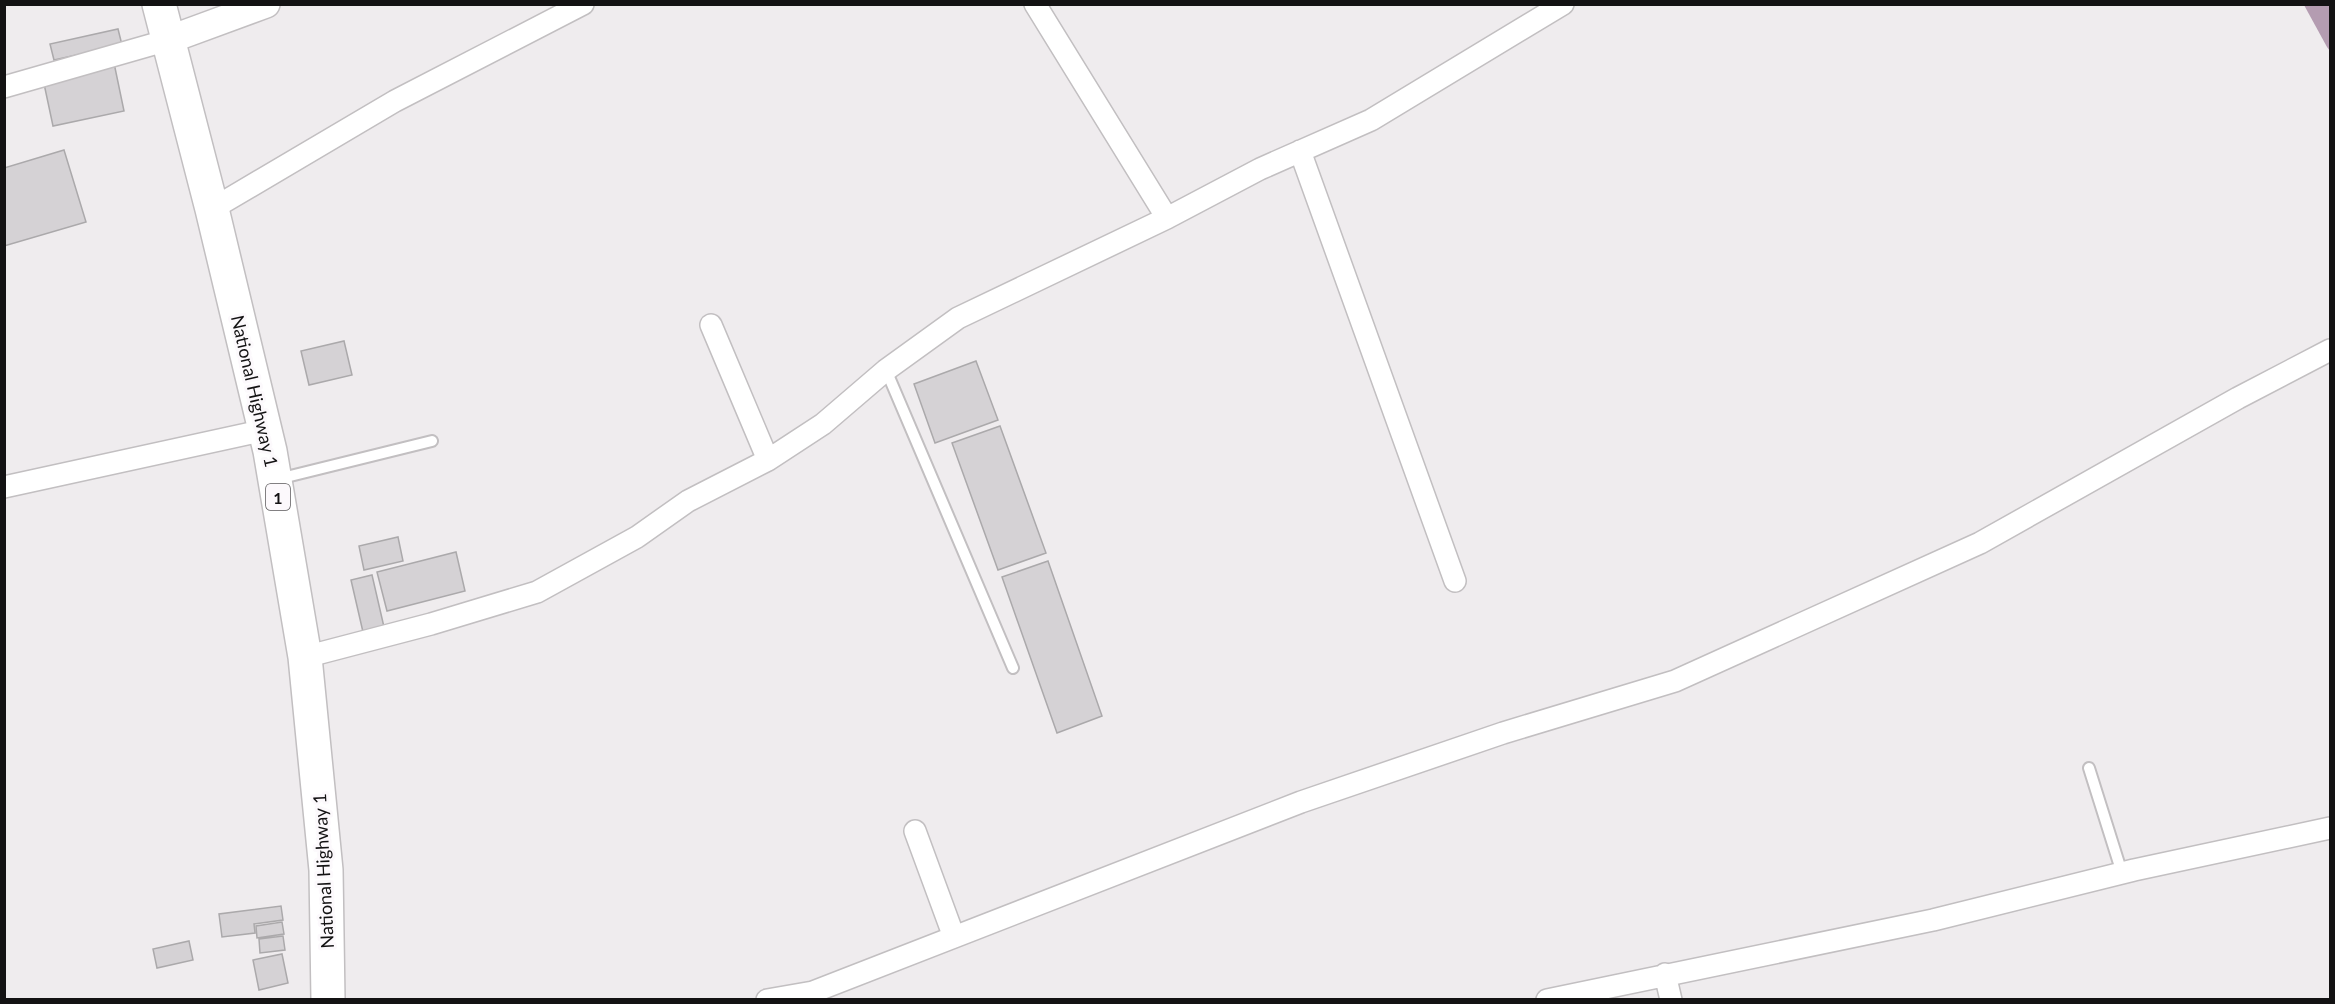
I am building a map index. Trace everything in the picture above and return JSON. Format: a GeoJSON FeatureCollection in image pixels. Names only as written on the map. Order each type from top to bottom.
{"type":"FeatureCollection","features":[{"type":"Feature","properties":{"kind":"highway","name":"National Highway 1"},"geometry":{"type":"LineString","coordinates":[[159,4],[213,209],[266,430],[275,480],[305,657],[326,870],[328,999]]}},
{"type":"Feature","properties":{"kind":"street"},"geometry":{"type":"LineString","coordinates":[[4,87],[168,40],[266,4]]}},
{"type":"Feature","properties":{"kind":"street"},"geometry":{"type":"LineString","coordinates":[[213,209],[395,101],[583,4]]}},
{"type":"Feature","properties":{"kind":"street"},"geometry":{"type":"LineString","coordinates":[[1035,4],[1167,218]]}},
{"type":"Feature","properties":{"kind":"street"},"geometry":{"type":"LineString","coordinates":[[305,657],[431,624],[537,592],[637,537],[688,501],[768,460],[823,424],[886,370],[958,318],[1167,218],[1260,169],[1371,120],[1563,4]]}},
{"type":"Feature","properties":{"kind":"street"},"geometry":{"type":"LineString","coordinates":[[1300,151],[1455,581]]}},
{"type":"Feature","properties":{"kind":"street"},"geometry":{"type":"LineString","coordinates":[[711,325],[768,460]]}},
{"type":"Feature","properties":{"kind":"street"},"geometry":{"type":"LineString","coordinates":[[767,999],[813,992],[1301,802],[1503,733],[1675,681],[1980,543],[2238,398],[2331,350]]}},
{"type":"Feature","properties":{"kind":"street"},"geometry":{"type":"LineString","coordinates":[[4,487],[266,430]]}},
{"type":"Feature","properties":{"kind":"street"},"geometry":{"type":"LineString","coordinates":[[1547,999],[1932,920],[2122,873],[2331,828]]}},
{"type":"Feature","properties":{"kind":"street"},"geometry":{"type":"LineString","coordinates":[[915,831],[954,937]]}},
{"type":"Feature","properties":{"kind":"street"},"geometry":{"type":"LineString","coordinates":[[1665,974],[1671,999]]}},
{"type":"Feature","properties":{"kind":"lane"},"geometry":{"type":"LineString","coordinates":[[886,370],[1013,668]]}},
{"type":"Feature","properties":{"kind":"lane"},"geometry":{"type":"LineString","coordinates":[[275,480],[432,441]]}},
{"type":"Feature","properties":{"kind":"lane"},"geometry":{"type":"LineString","coordinates":[[2089,768],[2122,873]]}},
{"type":"Feature","properties":{"kind":"shaded area"},"geometry":{"type":"Polygon","coordinates":[[[2304,5],[2330,5],[2330,51],[2327,47],[2304,5]]]}},
{"type":"Feature","properties":{"kind":"building"},"geometry":{"type":"Polygon","coordinates":[[[118,29],[122,45],[54,60],[50,44],[118,29]]]}},
{"type":"Feature","properties":{"kind":"building"},"geometry":{"type":"Polygon","coordinates":[[[114,63],[124,111],[53,126],[43,79],[114,63]]]}},
{"type":"Feature","properties":{"kind":"building"},"geometry":{"type":"Polygon","coordinates":[[[64,150],[86,222],[4,246],[4,168],[64,150]]]}},
{"type":"Feature","properties":{"kind":"building"},"geometry":{"type":"Polygon","coordinates":[[[344,341],[352,375],[309,385],[301,351],[344,341]]]}},
{"type":"Feature","properties":{"kind":"building"},"geometry":{"type":"Polygon","coordinates":[[[976,361],[998,420],[935,443],[914,384],[976,361]]]}},
{"type":"Feature","properties":{"kind":"building"},"geometry":{"type":"Polygon","coordinates":[[[1000,426],[1046,553],[998,570],[952,443],[1000,426]]]}},
{"type":"Feature","properties":{"kind":"building"},"geometry":{"type":"Polygon","coordinates":[[[398,537],[403,561],[364,570],[359,546],[398,537]]]}},
{"type":"Feature","properties":{"kind":"building"},"geometry":{"type":"Polygon","coordinates":[[[456,552],[465,591],[387,611],[377,572],[456,552]]]}},
{"type":"Feature","properties":{"kind":"building"},"geometry":{"type":"Polygon","coordinates":[[[1048,561],[1102,716],[1057,733],[1002,577],[1048,561]]]}},
{"type":"Feature","properties":{"kind":"building"},"geometry":{"type":"Polygon","coordinates":[[[372,575],[384,627],[363,632],[351,580],[372,575]]]}},
{"type":"Feature","properties":{"kind":"building"},"geometry":{"type":"Polygon","coordinates":[[[281,906],[283,920],[254,924],[255,933],[222,937],[219,914],[281,906]]]}},
{"type":"Feature","properties":{"kind":"building"},"geometry":{"type":"Polygon","coordinates":[[[282,922],[284,934],[257,938],[256,926],[282,922]]]}},
{"type":"Feature","properties":{"kind":"building"},"geometry":{"type":"Polygon","coordinates":[[[283,936],[285,950],[260,953],[259,939],[283,936]]]}},
{"type":"Feature","properties":{"kind":"building"},"geometry":{"type":"Polygon","coordinates":[[[189,941],[193,960],[157,968],[153,949],[189,941]]]}},
{"type":"Feature","properties":{"kind":"building"},"geometry":{"type":"Polygon","coordinates":[[[282,954],[288,983],[259,990],[253,960],[282,954]]]}}]}
